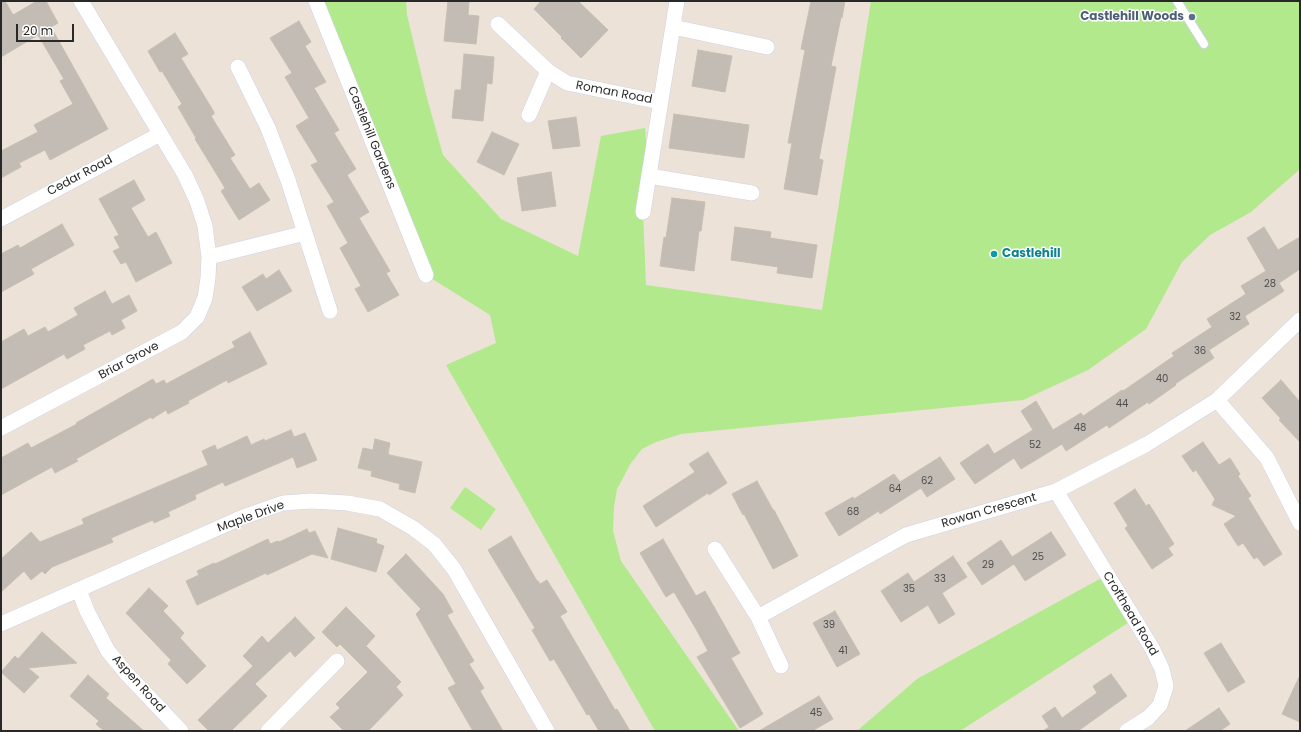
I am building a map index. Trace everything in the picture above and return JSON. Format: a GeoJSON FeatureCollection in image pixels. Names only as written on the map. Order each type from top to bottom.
{"type":"FeatureCollection","features":[{"type":"Feature","properties":{"kind":"street","name":"Briar Grove"},"geometry":{"type":"LineString","coordinates":[[1,428],[182,332],[197,317],[205,298],[209,257],[205,226],[197,201],[185,175],[81,1]]}},
{"type":"Feature","properties":{"kind":"street","name":"Castlehill Gardens"},"geometry":{"type":"LineString","coordinates":[[316,1],[426,275]]}},
{"type":"Feature","properties":{"kind":"street","name":"Roman Road"},"geometry":{"type":"LineString","coordinates":[[643,212],[676,1]]}},
{"type":"Feature","properties":{"kind":"street","name":"Roman Road"},"geometry":{"type":"LineString","coordinates":[[498,24],[548,71],[567,83],[660,102]]}},
{"type":"Feature","properties":{"kind":"street"},"geometry":{"type":"LineString","coordinates":[[673,27],[767,47]]}},
{"type":"Feature","properties":{"kind":"street"},"geometry":{"type":"LineString","coordinates":[[238,67],[268,128],[288,180],[330,311]]}},
{"type":"Feature","properties":{"kind":"street"},"geometry":{"type":"LineString","coordinates":[[529,115],[548,71]]}},
{"type":"Feature","properties":{"kind":"street","name":"Cedar Road"},"geometry":{"type":"LineString","coordinates":[[1,219],[160,134]]}},
{"type":"Feature","properties":{"kind":"street"},"geometry":{"type":"LineString","coordinates":[[649,176],[752,193]]}},
{"type":"Feature","properties":{"kind":"street"},"geometry":{"type":"LineString","coordinates":[[209,257],[305,233]]}},
{"type":"Feature","properties":{"kind":"street","name":"Rowan Crescent"},"geometry":{"type":"LineString","coordinates":[[758,617],[906,534],[1056,491],[1147,444],[1217,400],[1300,320]]}},
{"type":"Feature","properties":{"kind":"street"},"geometry":{"type":"LineString","coordinates":[[1217,400],[1267,458],[1300,523]]}},
{"type":"Feature","properties":{"kind":"street","name":"Crofthead Road"},"geometry":{"type":"LineString","coordinates":[[1056,491],[1152,648],[1162,668],[1166,686],[1160,705],[1148,718],[1127,731]]}},
{"type":"Feature","properties":{"kind":"street","name":"Maple Drive"},"geometry":{"type":"LineString","coordinates":[[1,624],[243,517],[283,503],[311,501],[347,502],[380,509],[412,528],[434,544],[454,569],[547,731]]}},
{"type":"Feature","properties":{"kind":"street"},"geometry":{"type":"LineString","coordinates":[[715,549],[758,617],[781,666]]}},
{"type":"Feature","properties":{"kind":"street","name":"Aspen Road"},"geometry":{"type":"LineString","coordinates":[[78,590],[108,651],[126,674],[181,731]]}},
{"type":"Feature","properties":{"kind":"street"},"geometry":{"type":"LineString","coordinates":[[268,731],[337,661]]}},
{"type":"Feature","properties":{"kind":"lane"},"geometry":{"type":"LineString","coordinates":[[1177,1],[1204,44]]}},
{"type":"Feature","properties":{"kind":"green space"},"geometry":{"type":"Polygon","coordinates":[[[316,1],[406,1],[407,15],[427,98],[443,155],[501,219],[578,256],[601,136],[645,128],[649,176],[643,212],[646,285],[822,310],[871,1],[1300,1],[1300,169],[1251,212],[1210,235],[1182,262],[1146,329],[1088,370],[1023,400],[681,434],[656,442],[642,449],[631,463],[617,489],[614,507],[613,531],[621,561],[739,731],[655,731],[446,365],[496,343],[490,315],[426,275],[316,1]]]}},
{"type":"Feature","properties":{"kind":"green space"},"geometry":{"type":"Polygon","coordinates":[[[465,487],[496,509],[481,530],[450,508],[465,487]]]}},
{"type":"Feature","properties":{"kind":"green space"},"geometry":{"type":"Polygon","coordinates":[[[1107,575],[1134,619],[960,731],[857,731],[917,679],[1107,575]]]}},
{"type":"Feature","properties":{"kind":"building"},"geometry":{"type":"Polygon","coordinates":[[[1,1],[5,1],[13,15],[37,1],[46,1],[58,23],[51,27],[108,129],[50,160],[45,150],[19,163],[21,167],[1,178],[1,151],[38,132],[34,125],[73,104],[60,81],[64,79],[38,35],[1,57],[1,1]]]}},
{"type":"Feature","properties":{"kind":"building"},"geometry":{"type":"Polygon","coordinates":[[[448,1],[469,1],[468,15],[479,16],[476,44],[444,41],[448,1]]]}},
{"type":"Feature","properties":{"kind":"building"},"geometry":{"type":"Polygon","coordinates":[[[541,1],[578,1],[608,30],[581,58],[534,9],[541,1]]]}},
{"type":"Feature","properties":{"kind":"building"},"geometry":{"type":"Polygon","coordinates":[[[811,1],[845,1],[831,66],[836,67],[819,159],[823,160],[817,195],[784,189],[792,143],[788,143],[805,50],[801,49],[811,1]]]}},
{"type":"Feature","properties":{"kind":"building"},"geometry":{"type":"Polygon","coordinates":[[[299,21],[311,42],[305,46],[326,82],[314,88],[339,130],[334,133],[356,169],[347,175],[369,212],[359,218],[390,271],[386,273],[399,295],[368,312],[355,289],[361,286],[340,248],[348,243],[327,206],[334,202],[311,165],[318,162],[296,126],[309,118],[285,77],[292,73],[270,38],[299,21]]]}},
{"type":"Feature","properties":{"kind":"building"},"geometry":{"type":"Polygon","coordinates":[[[175,33],[188,54],[181,58],[214,112],[211,116],[235,155],[230,158],[250,189],[259,183],[270,200],[239,220],[221,191],[225,188],[195,139],[196,138],[178,107],[182,104],[162,71],[160,72],[148,51],[175,33]]]}},
{"type":"Feature","properties":{"kind":"building"},"geometry":{"type":"Polygon","coordinates":[[[698,50],[732,56],[725,92],[692,86],[698,50]]]}},
{"type":"Feature","properties":{"kind":"building"},"geometry":{"type":"Polygon","coordinates":[[[464,54],[494,57],[492,84],[487,83],[483,121],[452,118],[455,90],[461,90],[464,54]]]}},
{"type":"Feature","properties":{"kind":"building"},"geometry":{"type":"Polygon","coordinates":[[[674,114],[749,125],[744,158],[669,148],[674,114]]]}},
{"type":"Feature","properties":{"kind":"building"},"geometry":{"type":"Polygon","coordinates":[[[576,117],[580,146],[553,149],[548,121],[576,117]]]}},
{"type":"Feature","properties":{"kind":"building"},"geometry":{"type":"Polygon","coordinates":[[[492,132],[519,144],[504,175],[477,162],[492,132]]]}},
{"type":"Feature","properties":{"kind":"building"},"geometry":{"type":"Polygon","coordinates":[[[551,172],[556,206],[522,211],[517,178],[551,172]]]}},
{"type":"Feature","properties":{"kind":"building"},"geometry":{"type":"Polygon","coordinates":[[[134,180],[145,200],[131,208],[148,237],[156,232],[172,263],[136,282],[126,262],[121,264],[113,251],[120,248],[114,237],[119,235],[99,199],[134,180]]]}},
{"type":"Feature","properties":{"kind":"building"},"geometry":{"type":"Polygon","coordinates":[[[672,198],[705,202],[701,231],[699,231],[694,271],[660,266],[672,198]]]}},
{"type":"Feature","properties":{"kind":"building"},"geometry":{"type":"Polygon","coordinates":[[[62,224],[74,245],[31,269],[34,274],[1,292],[1,254],[18,245],[20,248],[62,224]]]}},
{"type":"Feature","properties":{"kind":"building"},"geometry":{"type":"Polygon","coordinates":[[[735,227],[771,232],[770,238],[817,245],[812,278],[777,273],[778,267],[731,260],[735,227]]]}},
{"type":"Feature","properties":{"kind":"building"},"geometry":{"type":"Polygon","coordinates":[[[1264,227],[1278,250],[1300,237],[1300,269],[1279,283],[1284,291],[1245,316],[1249,324],[1209,350],[1214,358],[1175,384],[1176,385],[1149,404],[1148,402],[1109,428],[1107,425],[1066,451],[1062,444],[1021,469],[1014,458],[975,484],[960,463],[988,444],[994,454],[1033,430],[1021,411],[1036,401],[1053,430],[1081,413],[1083,416],[1122,390],[1123,391],[1174,356],[1172,353],[1212,327],[1207,319],[1246,294],[1241,286],[1266,271],[1247,238],[1264,227]]]}},
{"type":"Feature","properties":{"kind":"building"},"geometry":{"type":"Polygon","coordinates":[[[279,270],[292,291],[257,311],[242,287],[263,274],[266,279],[279,270]]]}},
{"type":"Feature","properties":{"kind":"building"},"geometry":{"type":"Polygon","coordinates":[[[105,291],[112,304],[129,295],[137,311],[121,320],[125,328],[112,335],[110,331],[83,345],[85,349],[67,359],[64,354],[1,389],[1,342],[24,329],[28,336],[45,327],[48,332],[78,315],[74,308],[105,291]]]}},
{"type":"Feature","properties":{"kind":"building"},"geometry":{"type":"Polygon","coordinates":[[[250,332],[267,364],[228,383],[227,380],[188,401],[189,403],[168,414],[166,410],[152,419],[151,417],[76,459],[78,461],[55,473],[52,467],[1,495],[1,458],[28,443],[31,448],[77,424],[76,423],[153,379],[156,384],[164,380],[166,384],[235,347],[232,342],[250,332]]]}},
{"type":"Feature","properties":{"kind":"building"},"geometry":{"type":"Polygon","coordinates":[[[1281,380],[1300,402],[1300,442],[1279,420],[1281,419],[1262,398],[1281,380]]]}},
{"type":"Feature","properties":{"kind":"building"},"geometry":{"type":"Polygon","coordinates":[[[291,430],[294,437],[305,433],[317,460],[297,468],[293,457],[225,486],[223,482],[195,495],[196,499],[168,512],[170,516],[154,523],[153,520],[111,538],[113,542],[52,567],[45,574],[42,571],[31,580],[24,571],[1,592],[1,559],[31,532],[40,542],[84,524],[82,519],[208,465],[202,451],[215,445],[217,450],[247,436],[251,445],[291,430]]]}},
{"type":"Feature","properties":{"kind":"building"},"geometry":{"type":"Polygon","coordinates":[[[375,439],[390,443],[388,454],[390,455],[422,462],[415,493],[399,489],[400,484],[371,476],[372,471],[358,468],[363,448],[373,450],[375,439]]]}},
{"type":"Feature","properties":{"kind":"building"},"geometry":{"type":"Polygon","coordinates":[[[1203,442],[1219,465],[1230,458],[1240,474],[1238,476],[1251,496],[1248,498],[1282,554],[1264,566],[1257,557],[1254,559],[1243,543],[1238,546],[1224,524],[1236,516],[1212,505],[1215,499],[1196,470],[1193,472],[1182,456],[1203,442]]]}},
{"type":"Feature","properties":{"kind":"building"},"geometry":{"type":"Polygon","coordinates":[[[708,452],[727,483],[709,495],[708,493],[656,527],[643,506],[695,472],[689,464],[708,452]]]}},
{"type":"Feature","properties":{"kind":"building"},"geometry":{"type":"Polygon","coordinates":[[[940,457],[955,479],[927,497],[921,488],[880,514],[879,511],[839,536],[825,513],[853,497],[854,499],[894,474],[900,482],[940,457]]]}},
{"type":"Feature","properties":{"kind":"building"},"geometry":{"type":"Polygon","coordinates":[[[757,481],[798,556],[773,569],[732,494],[757,481]]]}},
{"type":"Feature","properties":{"kind":"building"},"geometry":{"type":"Polygon","coordinates":[[[1135,489],[1146,506],[1149,504],[1174,544],[1168,548],[1173,555],[1152,569],[1125,528],[1128,526],[1114,503],[1135,489]]]}},
{"type":"Feature","properties":{"kind":"building"},"geometry":{"type":"Polygon","coordinates":[[[338,528],[377,539],[376,543],[384,546],[376,572],[331,559],[338,528]]]}},
{"type":"Feature","properties":{"kind":"building"},"geometry":{"type":"Polygon","coordinates":[[[307,529],[309,533],[315,531],[328,558],[312,554],[267,575],[266,573],[197,605],[186,581],[199,575],[197,571],[268,539],[270,544],[279,542],[307,529]]]}},
{"type":"Feature","properties":{"kind":"building"},"geometry":{"type":"Polygon","coordinates":[[[1051,532],[1066,555],[1025,581],[1014,564],[982,585],[967,563],[1001,540],[1012,557],[1051,532]]]}},
{"type":"Feature","properties":{"kind":"building"},"geometry":{"type":"Polygon","coordinates":[[[511,536],[537,581],[540,584],[547,580],[567,612],[560,616],[615,710],[617,709],[630,731],[599,731],[589,714],[587,715],[554,659],[550,661],[532,630],[535,628],[488,550],[511,536]]]}},
{"type":"Feature","properties":{"kind":"building"},"geometry":{"type":"Polygon","coordinates":[[[663,539],[696,596],[705,591],[740,653],[731,658],[763,714],[740,728],[697,657],[708,651],[696,629],[674,592],[666,597],[640,553],[663,539]]]}},
{"type":"Feature","properties":{"kind":"building"},"geometry":{"type":"Polygon","coordinates":[[[406,554],[443,594],[453,612],[447,615],[474,661],[469,664],[484,688],[480,691],[503,731],[473,731],[448,688],[456,684],[416,614],[421,609],[387,573],[406,554]]]}},
{"type":"Feature","properties":{"kind":"building"},"geometry":{"type":"Polygon","coordinates":[[[953,556],[967,577],[942,593],[955,614],[939,624],[928,605],[901,622],[881,591],[908,573],[914,582],[953,556]]]}},
{"type":"Feature","properties":{"kind":"building"},"geometry":{"type":"Polygon","coordinates":[[[149,588],[168,606],[163,611],[184,633],[180,638],[206,666],[187,684],[168,664],[171,660],[126,613],[149,588]]]}},
{"type":"Feature","properties":{"kind":"building"},"geometry":{"type":"Polygon","coordinates":[[[346,607],[375,636],[366,646],[401,682],[396,687],[403,695],[368,731],[344,731],[330,717],[340,708],[336,704],[368,672],[340,644],[337,647],[322,632],[346,607]]]}},
{"type":"Feature","properties":{"kind":"building"},"geometry":{"type":"Polygon","coordinates":[[[835,611],[860,654],[837,667],[813,623],[835,611]]]}},
{"type":"Feature","properties":{"kind":"building"},"geometry":{"type":"Polygon","coordinates":[[[295,617],[315,638],[295,657],[290,651],[255,684],[267,696],[231,731],[209,731],[198,720],[253,666],[243,656],[262,636],[268,643],[295,617]]]}},
{"type":"Feature","properties":{"kind":"building"},"geometry":{"type":"Polygon","coordinates":[[[42,632],[77,663],[28,668],[39,677],[24,693],[1,672],[15,656],[18,659],[42,632]]]}},
{"type":"Feature","properties":{"kind":"building"},"geometry":{"type":"Polygon","coordinates":[[[1221,643],[1245,682],[1228,692],[1204,653],[1221,643]]]}},
{"type":"Feature","properties":{"kind":"building"},"geometry":{"type":"Polygon","coordinates":[[[1111,674],[1127,696],[1078,731],[1043,731],[1049,727],[1042,716],[1055,707],[1062,718],[1097,693],[1093,686],[1111,674]]]}},
{"type":"Feature","properties":{"kind":"building"},"geometry":{"type":"Polygon","coordinates":[[[88,675],[109,694],[106,698],[144,731],[104,731],[96,724],[99,721],[70,696],[88,675]]]}},
{"type":"Feature","properties":{"kind":"building"},"geometry":{"type":"Polygon","coordinates":[[[1300,675],[1300,722],[1282,714],[1300,675]]]}},
{"type":"Feature","properties":{"kind":"building"},"geometry":{"type":"Polygon","coordinates":[[[819,696],[833,719],[812,731],[759,731],[819,696]]]}},
{"type":"Feature","properties":{"kind":"building"},"geometry":{"type":"Polygon","coordinates":[[[1219,708],[1230,724],[1220,731],[1185,731],[1219,708]]]}},
{"type":"Feature","properties":{"kind":"place","name":"Castlehill Woods"},"geometry":{"type":"Point","coordinates":[1192,17]}},
{"type":"Feature","properties":{"kind":"place","name":"Castlehill"},"geometry":{"type":"Point","coordinates":[994,254]}}]}
